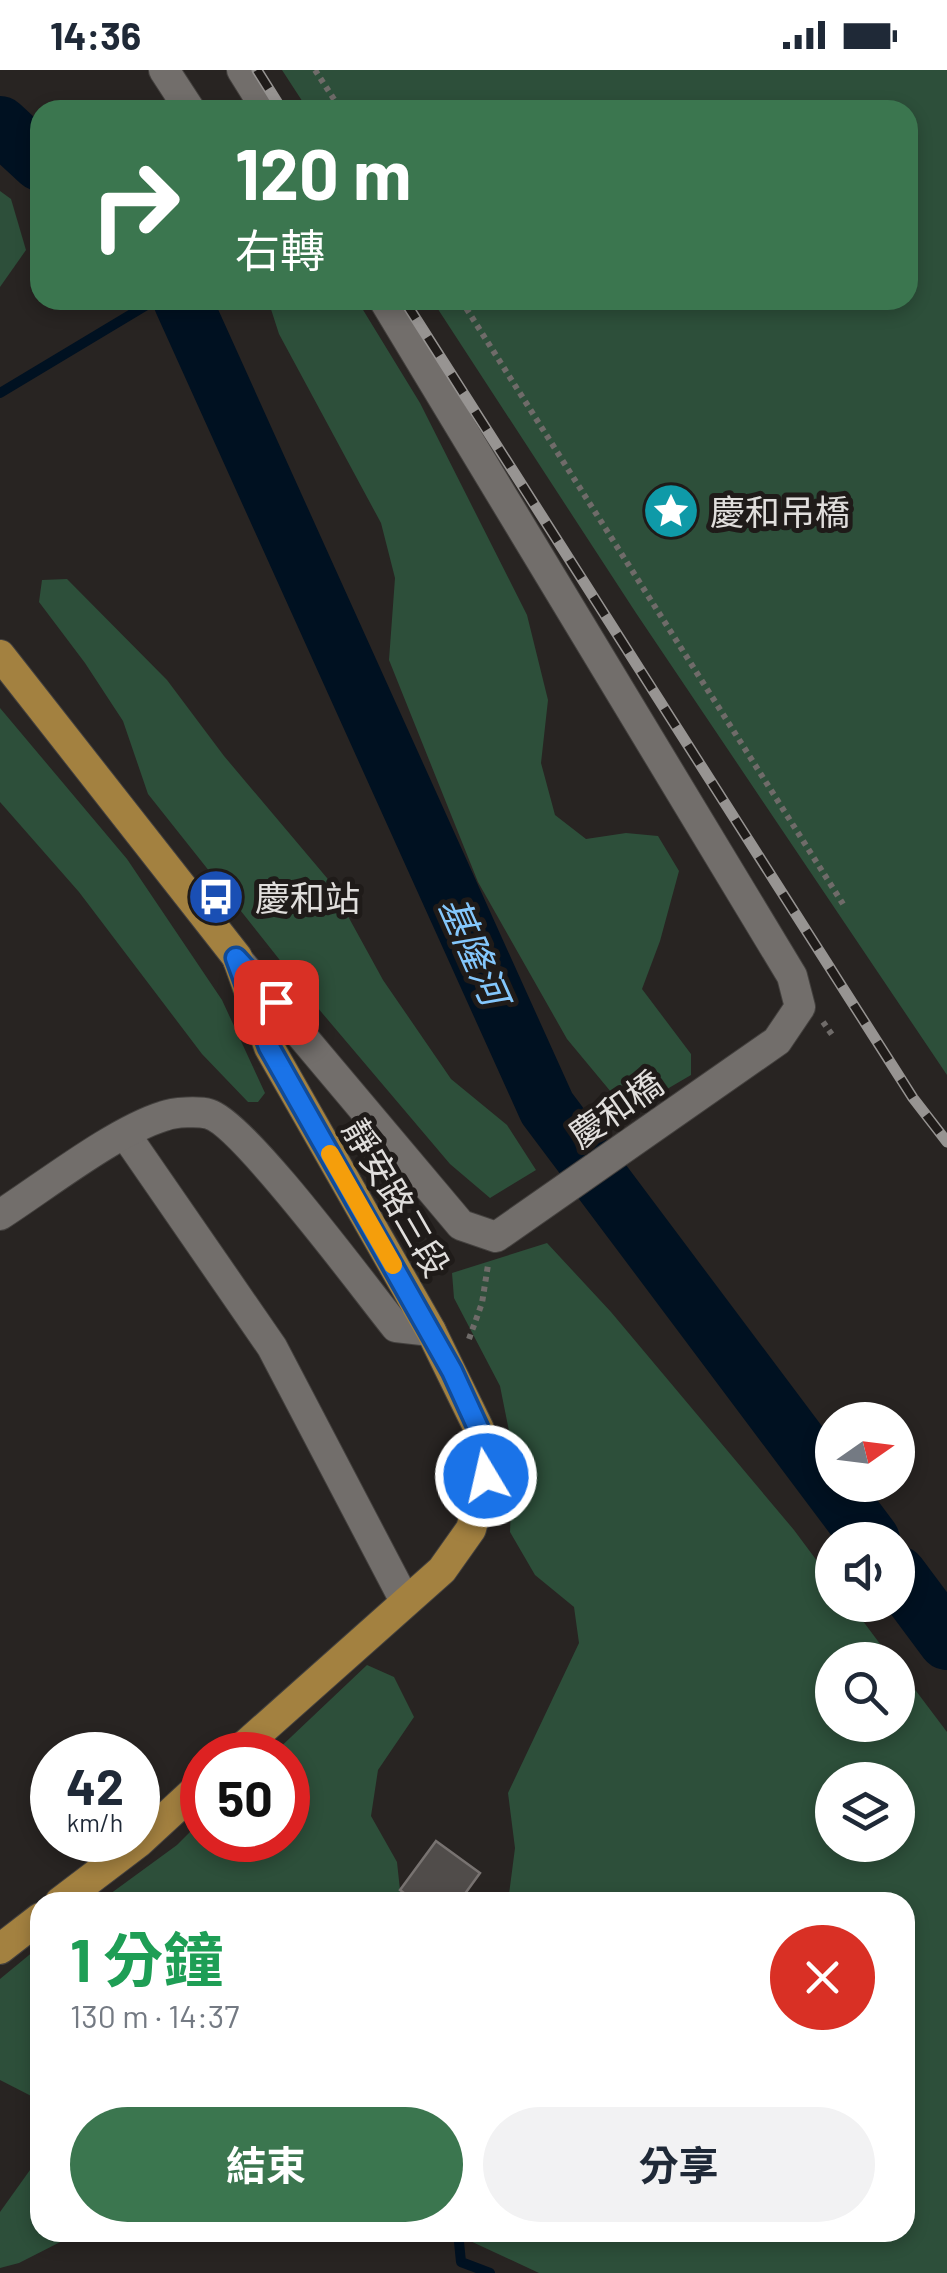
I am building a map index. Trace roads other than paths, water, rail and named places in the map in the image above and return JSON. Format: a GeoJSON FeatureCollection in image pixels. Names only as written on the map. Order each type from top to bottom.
{"type":"FeatureCollection","features":[{"type":"Feature","properties":{"kind":"main road","name":"靜安路三段"},"geometry":{"type":"LineString","coordinates":[[0,655],[236,958],[269,1047],[431,1332],[479,1430],[486,1476],[471,1529],[442,1570],[260,1732]]}},
{"type":"Feature","properties":{"kind":"main road"},"geometry":{"type":"LineString","coordinates":[[73,1892],[180,1804]]}},
{"type":"Feature","properties":{"kind":"main road"},"geometry":{"type":"LineString","coordinates":[[0,1948],[30,1926]]}},
{"type":"Feature","properties":{"kind":"street"},"geometry":{"type":"LineString","coordinates":[[164,70],[184,100]]}},
{"type":"Feature","properties":{"kind":"street"},"geometry":{"type":"LineString","coordinates":[[242,70],[261,100]]}},
{"type":"Feature","properties":{"kind":"street","name":"慶和橋"},"geometry":{"type":"LineString","coordinates":[[236,958],[461,1225],[496,1237],[777,1040],[800,1007],[792,976],[390,310]]}},
{"type":"Feature","properties":{"kind":"street"},"geometry":{"type":"LineString","coordinates":[[0,1215],[125,1134],[166,1114],[210,1114],[236,1134],[273,1174],[396,1326],[431,1332]]}},
{"type":"Feature","properties":{"kind":"street"},"geometry":{"type":"LineString","coordinates":[[125,1134],[272,1347],[405,1601]]}},
{"type":"Feature","properties":{"kind":"waterway","name":"基隆河"},"geometry":{"type":"LineString","coordinates":[[0,125],[30,153]]}},
{"type":"Feature","properties":{"kind":"waterway"},"geometry":{"type":"LineString","coordinates":[[0,393],[138,310]]}},
{"type":"Feature","properties":{"kind":"waterway","name":"基隆河"},"geometry":{"type":"LineString","coordinates":[[187,310],[547,1108],[858,1522]]}},
{"type":"Feature","properties":{"kind":"waterway","name":"基隆河"},"geometry":{"type":"LineString","coordinates":[[915,1598],[947,1641]]}},
{"type":"Feature","properties":{"kind":"waterway"},"geometry":{"type":"LineString","coordinates":[[459,2242],[461,2262],[490,2273]]}},
{"type":"Feature","properties":{"kind":"railway"},"geometry":{"type":"LineString","coordinates":[[257,70],[276,100]]}},
{"type":"Feature","properties":{"kind":"railway"},"geometry":{"type":"LineString","coordinates":[[410,310],[913,1098],[947,1142]]}},
{"type":"Feature","properties":{"kind":"place","name":"慶和吊橋"},"geometry":{"type":"Point","coordinates":[671,511]}},
{"type":"Feature","properties":{"kind":"place","name":"慶和站"},"geometry":{"type":"Point","coordinates":[216,897]}}]}
